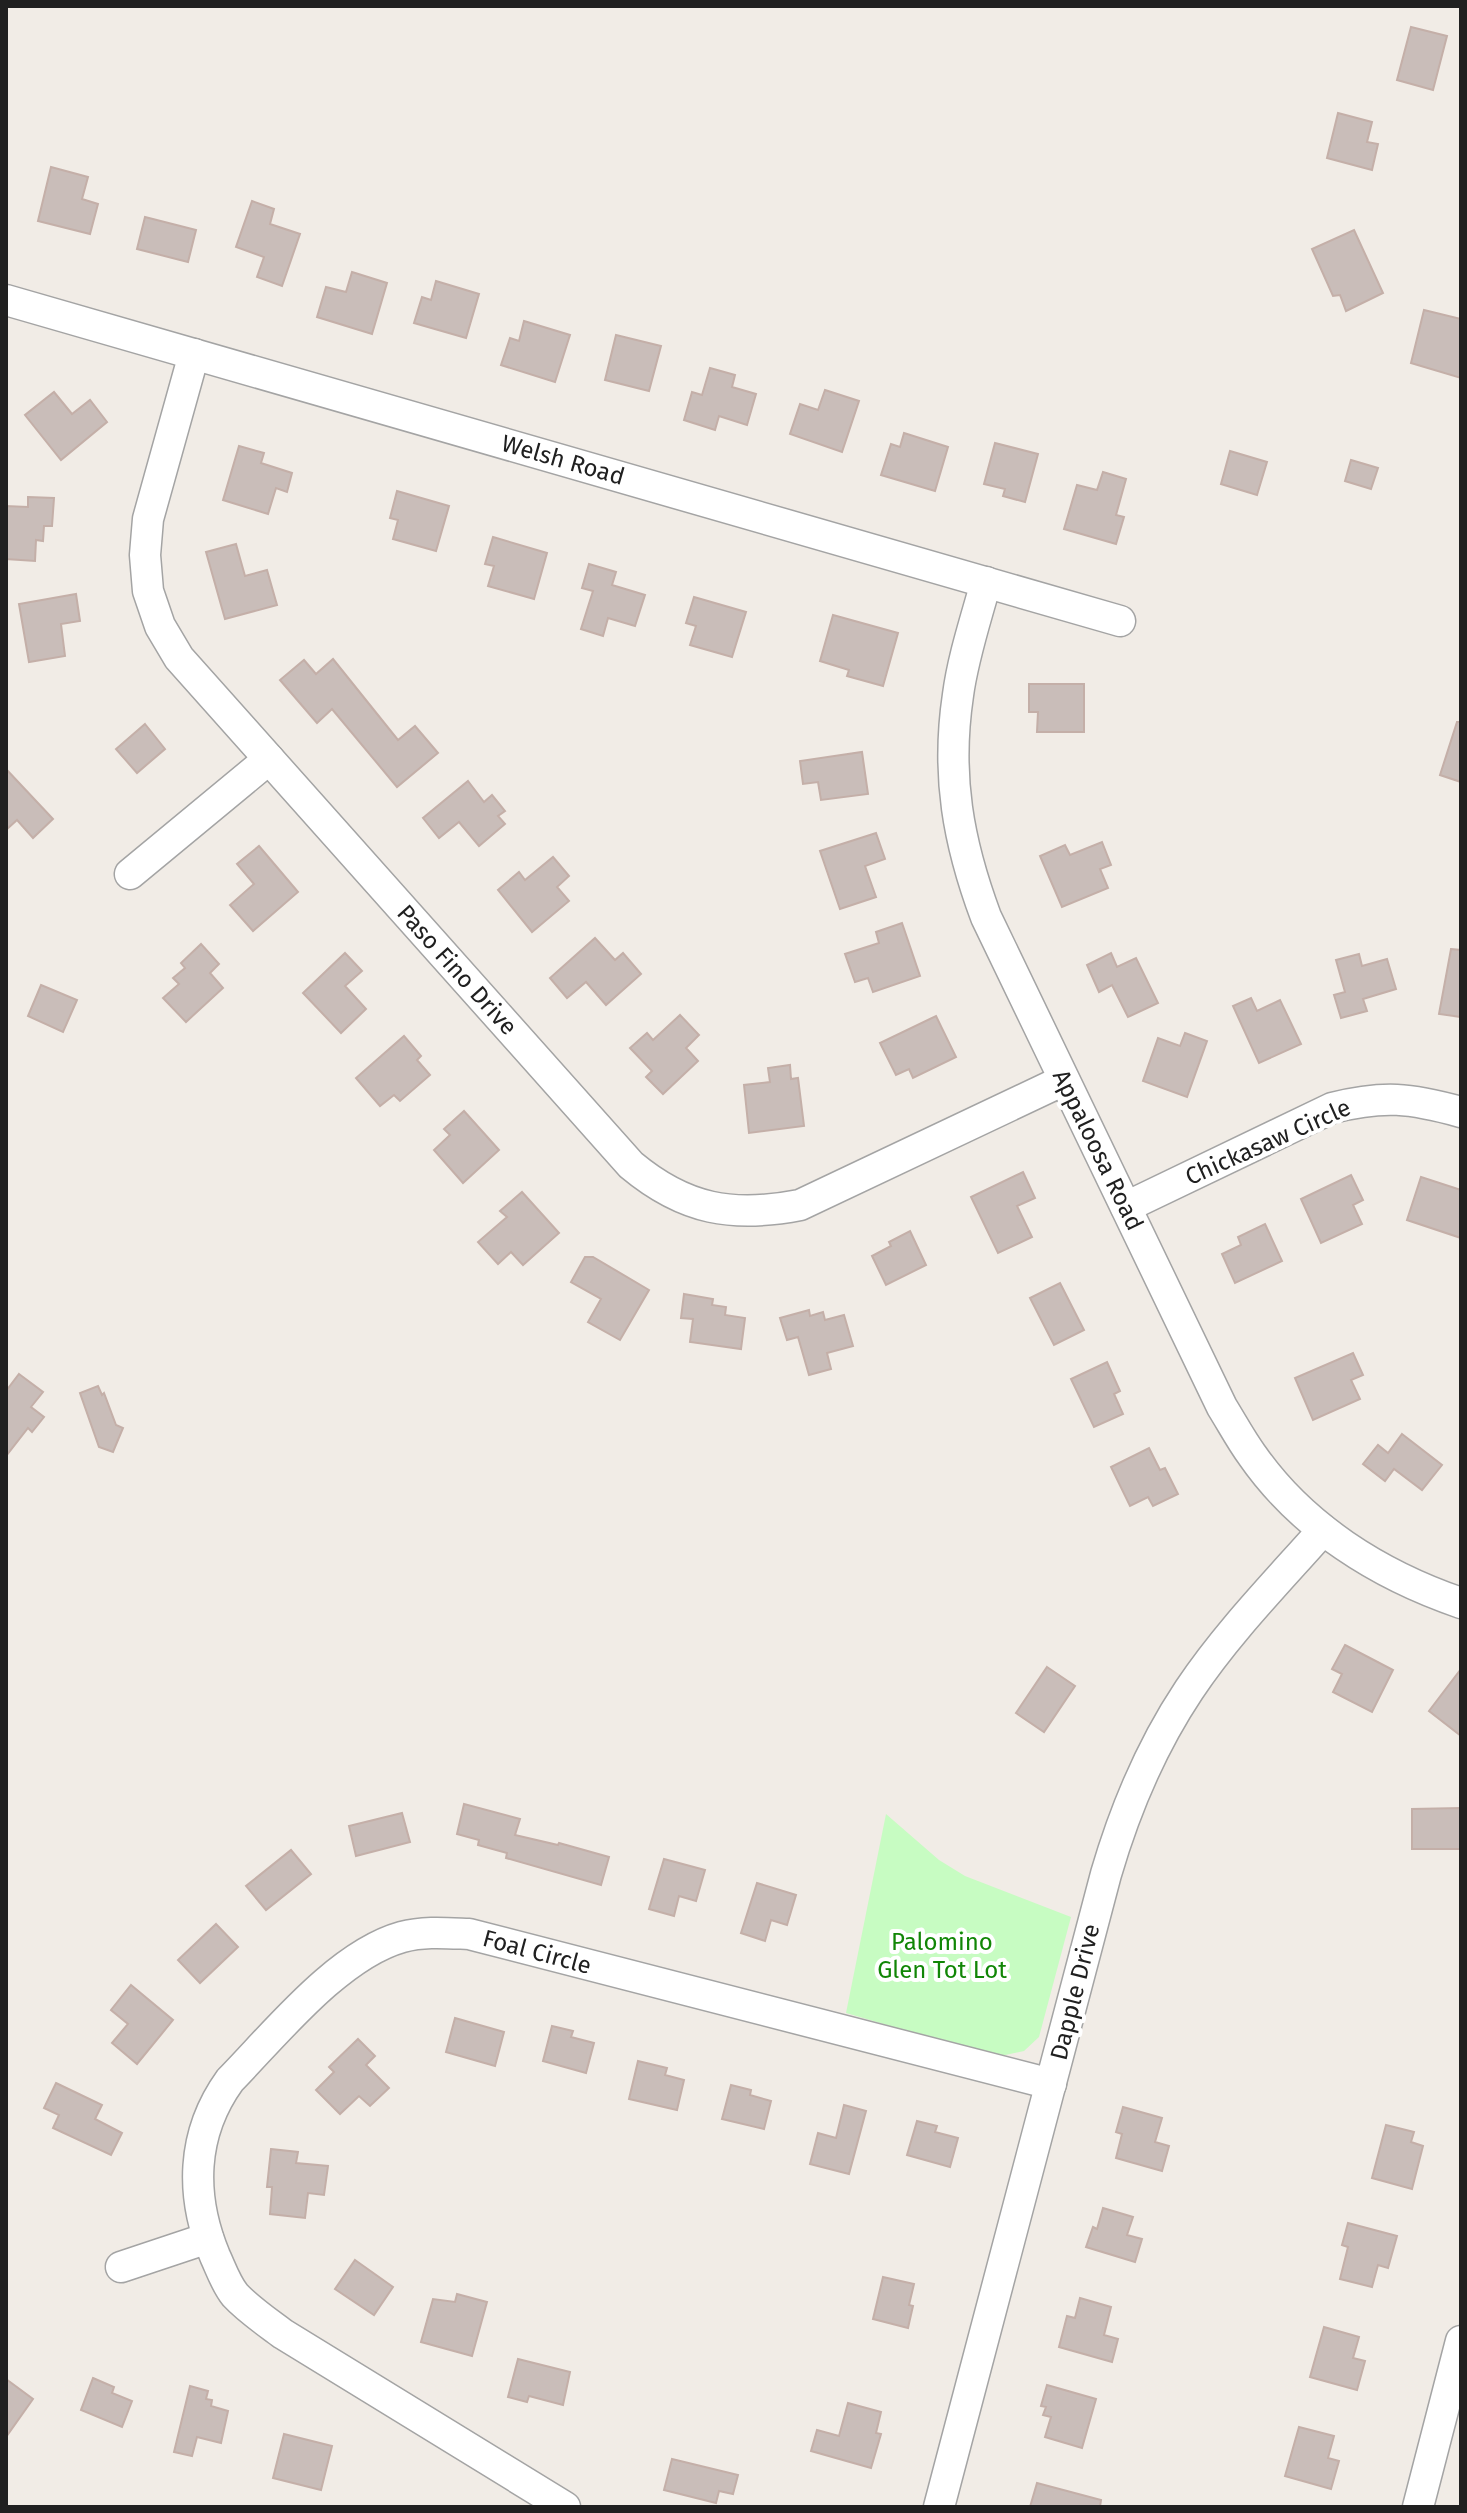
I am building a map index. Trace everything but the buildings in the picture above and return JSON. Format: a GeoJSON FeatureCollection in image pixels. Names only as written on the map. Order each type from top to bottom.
{"type":"FeatureCollection","features":[{"type":"Feature","properties":{"kind":"street","name":"Welsh Road"},"geometry":{"type":"LineString","coordinates":[[6,300],[1120,621]]}},
{"type":"Feature","properties":{"kind":"street","name":"Paso Fino Drive"},"geometry":{"type":"LineString","coordinates":[[194,354],[148,519],[145,555],[148,591],[160,626],[179,658],[631,1165],[682,1198],[728,1211],[765,1212],[800,1205],[1064,1080]]}},
{"type":"Feature","properties":{"kind":"street","name":"Appaloosa Road"},"geometry":{"type":"LineString","coordinates":[[986,582],[957,696],[952,753],[955,810],[971,878],[986,917],[1222,1407],[1269,1477],[1323,1530],[1351,1551],[1399,1579],[1461,1603]]}},
{"type":"Feature","properties":{"kind":"street"},"geometry":{"type":"LineString","coordinates":[[130,874],[269,759]]}},
{"type":"Feature","properties":{"kind":"street","name":"Chickasaw Circle"},"geometry":{"type":"LineString","coordinates":[[1126,1207],[1332,1108],[1364,1100],[1398,1098],[1461,1112]]}},
{"type":"Feature","properties":{"kind":"street","name":"Dapple Drive"},"geometry":{"type":"LineString","coordinates":[[939,2507],[1106,1874],[1126,1813],[1149,1758],[1168,1723],[1212,1657],[1323,1530]]}},
{"type":"Feature","properties":{"kind":"street","name":"Foal Circle"},"geometry":{"type":"LineString","coordinates":[[565,2507],[260,2317],[234,2294],[208,2238],[199,2199],[197,2168],[205,2125],[218,2097],[230,2080],[335,1974],[372,1948],[403,1937],[436,1932],[469,1934],[1051,2084]]}},
{"type":"Feature","properties":{"kind":"street"},"geometry":{"type":"LineString","coordinates":[[121,2267],[208,2238]]}},
{"type":"Feature","properties":{"kind":"street"},"geometry":{"type":"LineString","coordinates":[[1418,2507],[1453,2402],[1461,2341]]}},
{"type":"Feature","properties":{"kind":"green space","name":"Palomino Glen Tot Lot"},"geometry":{"type":"Polygon","coordinates":[[[886,1814],[939,1860],[965,1876],[1071,1917],[1039,2037],[1024,2051],[996,2057],[846,2013],[886,1814]]]}}]}
